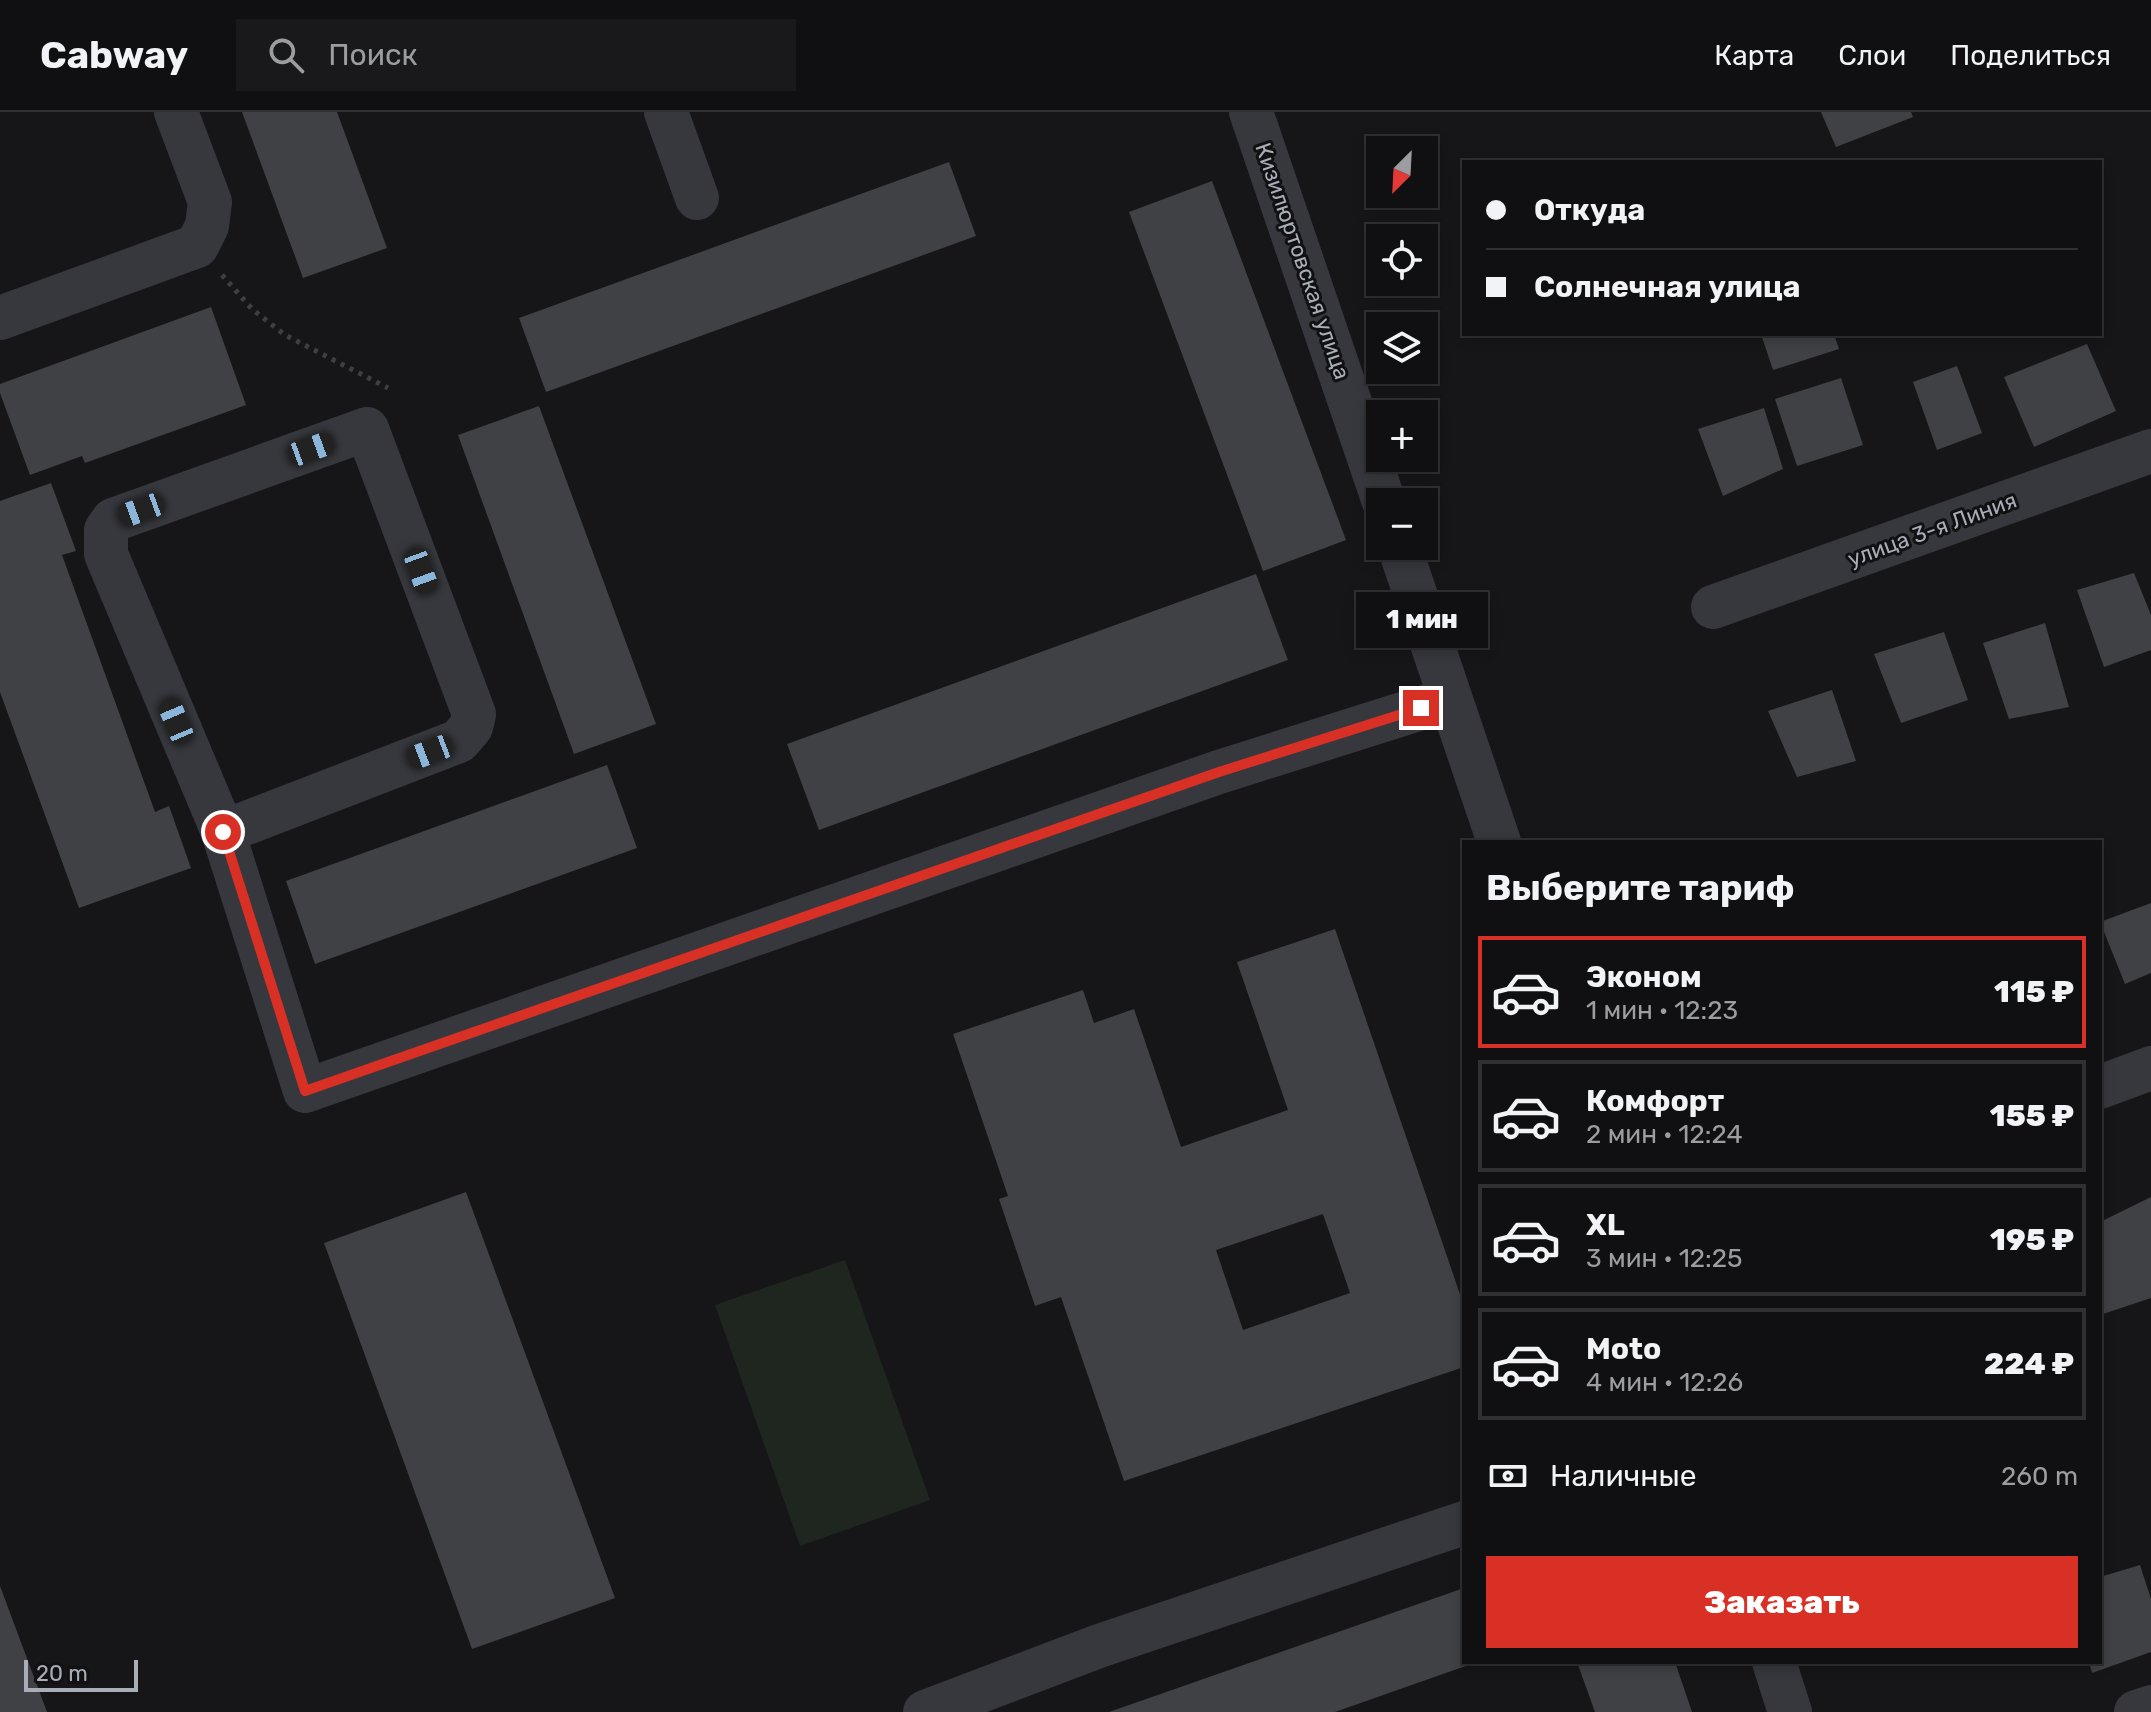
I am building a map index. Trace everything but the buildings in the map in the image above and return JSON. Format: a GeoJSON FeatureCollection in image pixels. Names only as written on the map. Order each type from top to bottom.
{"type":"FeatureCollection","features":[{"type":"Feature","properties":{"kind":"street"},"geometry":{"type":"LineString","coordinates":[[0,318],[197,246],[207,226],[210,202],[176,112]]}},
{"type":"Feature","properties":{"kind":"street"},"geometry":{"type":"LineString","coordinates":[[666,112],[697,198]]}},
{"type":"Feature","properties":{"kind":"street","name":"Кизилюртовская улица"},"geometry":{"type":"LineString","coordinates":[[1251,112],[1379,488]]}},
{"type":"Feature","properties":{"kind":"street"},"geometry":{"type":"LineString","coordinates":[[223,832],[459,741],[471,727],[474,714],[367,429],[113,520],[106,530],[106,554],[223,832],[305,1091],[1219,772],[1450,699]]}},
{"type":"Feature","properties":{"kind":"street","name":"улица 3-я Линия"},"geometry":{"type":"LineString","coordinates":[[1713,607],[2151,451]]}},
{"type":"Feature","properties":{"kind":"street"},"geometry":{"type":"LineString","coordinates":[[1404,560],[1498,840]]}},
{"type":"Feature","properties":{"kind":"street"},"geometry":{"type":"LineString","coordinates":[[2102,1086],[2151,1068]]}},
{"type":"Feature","properties":{"kind":"street"},"geometry":{"type":"LineString","coordinates":[[925,1712],[1099,1646],[1462,1524]]}},
{"type":"Feature","properties":{"kind":"street"},"geometry":{"type":"LineString","coordinates":[[1775,1664],[1790,1712]]}},
{"type":"Feature","properties":{"kind":"street"},"geometry":{"type":"LineString","coordinates":[[2136,1712],[2151,1707]]}},
{"type":"Feature","properties":{"kind":"path"},"geometry":{"type":"LineString","coordinates":[[197,246],[252,309],[285,335],[388,388]]}},
{"type":"Feature","properties":{"kind":"shaded area"},"geometry":{"type":"Polygon","coordinates":[[[845,1260],[930,1500],[800,1546],[715,1305],[845,1260]]]}},
{"type":"Feature","properties":{"kind":"route"},"geometry":{"type":"LineString","coordinates":[[223,832],[305,1091],[1219,772],[1421,708]]}}]}
